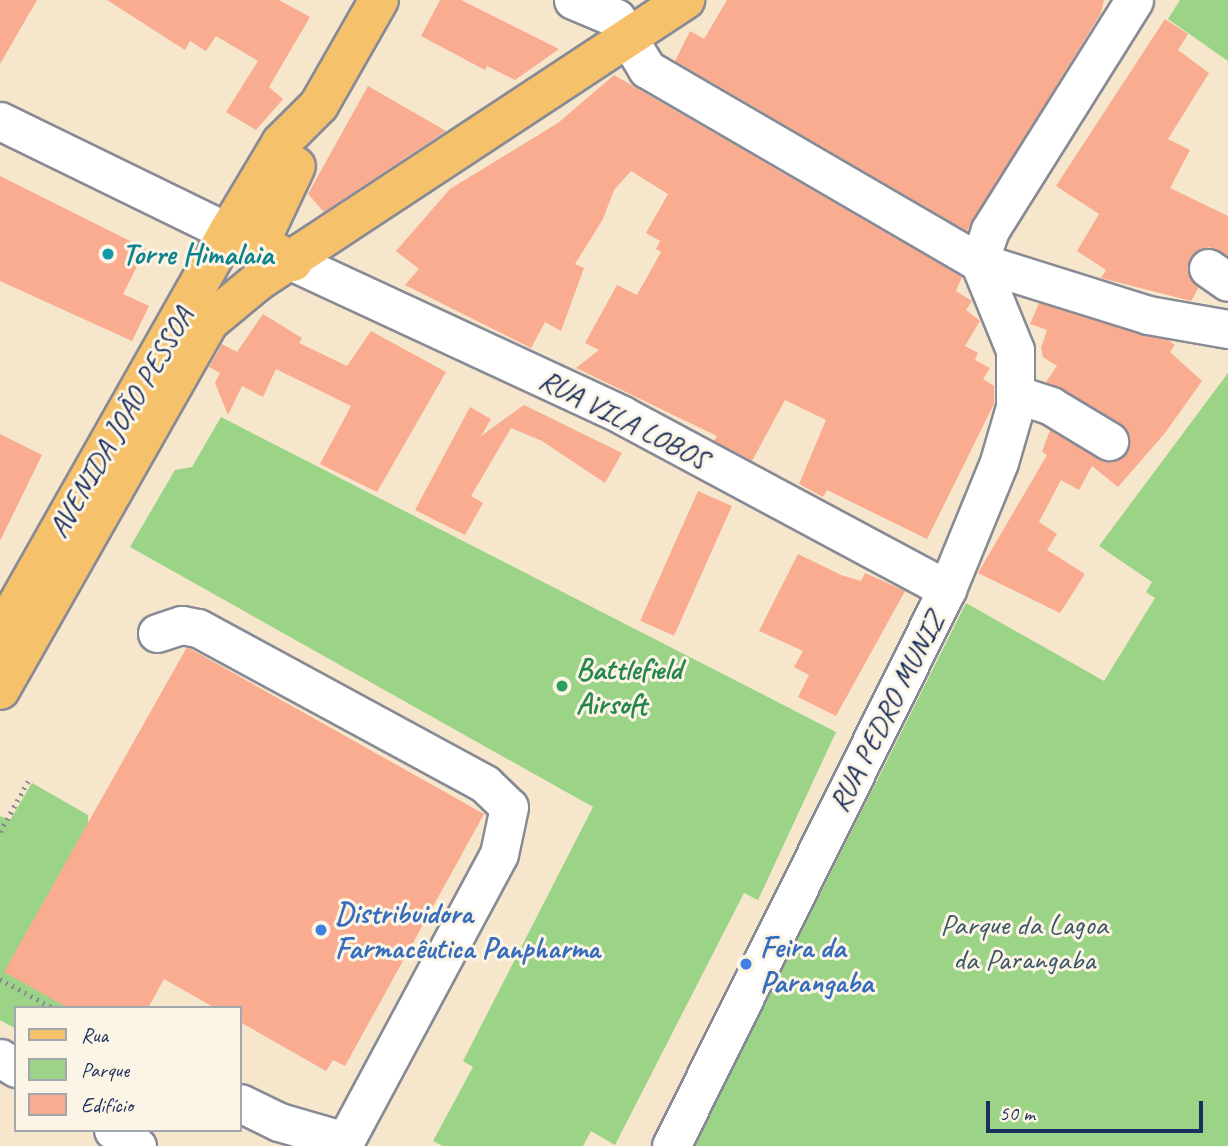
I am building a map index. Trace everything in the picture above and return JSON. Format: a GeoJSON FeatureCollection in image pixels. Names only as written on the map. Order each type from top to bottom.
{"type":"FeatureCollection","features":[{"type":"Feature","properties":{"kind":"main road","name":"AVENIDA JOÃO PESSOA"},"geometry":{"type":"LineString","coordinates":[[3,665],[228,232],[281,143],[319,105],[379,0]]}},
{"type":"Feature","properties":{"kind":"main road","name":"AVENIDA JOÃO PESSOA"},"geometry":{"type":"LineString","coordinates":[[3,665],[195,344],[226,306],[629,40],[685,0]]}},
{"type":"Feature","properties":{"kind":"main road"},"geometry":{"type":"LineString","coordinates":[[293,262],[269,248],[263,236],[273,207],[304,153],[319,105]]}},
{"type":"Feature","properties":{"kind":"street"},"geometry":{"type":"LineString","coordinates":[[573,0],[615,18],[647,69],[979,262],[1148,315],[1228,329]]}},
{"type":"Feature","properties":{"kind":"street"},"geometry":{"type":"LineString","coordinates":[[979,262],[990,230],[1134,0]]}},
{"type":"Feature","properties":{"kind":"street"},"geometry":{"type":"LineString","coordinates":[[0,121],[228,232]]}},
{"type":"Feature","properties":{"kind":"street","name":"RUA VILA LOBOS"},"geometry":{"type":"LineString","coordinates":[[293,262],[622,415],[947,589]]}},
{"type":"Feature","properties":{"kind":"street","name":"RUA PEDRO MUNIZ"},"geometry":{"type":"LineString","coordinates":[[671,1146],[947,589],[999,462],[1015,394],[1015,350],[979,262]]}},
{"type":"Feature","properties":{"kind":"street"},"geometry":{"type":"LineString","coordinates":[[1015,394],[1051,406],[1109,441]]}},
{"type":"Feature","properties":{"kind":"street"},"geometry":{"type":"LineString","coordinates":[[156,633],[182,625],[198,628],[485,784],[509,807],[499,854],[350,1144],[279,1122],[242,1103]]}},
{"type":"Feature","properties":{"kind":"street"},"geometry":{"type":"LineString","coordinates":[[116,1132],[137,1146]]}},
{"type":"Feature","properties":{"kind":"path"},"geometry":{"type":"LineString","coordinates":[[0,832],[28,781]]}},
{"type":"Feature","properties":{"kind":"path"},"geometry":{"type":"LineString","coordinates":[[0,979],[49,1006]]}},
{"type":"Feature","properties":{"kind":"green space"},"geometry":{"type":"Polygon","coordinates":[[[1180,0],[1228,0],[1228,61],[1168,19],[1180,0]]]}},
{"type":"Feature","properties":{"kind":"green space","name":"Parque da Lagoa da Parangaba"},"geometry":{"type":"Polygon","coordinates":[[[1228,373],[1228,1146],[694,1146],[966,603],[1104,681],[1155,598],[1146,592],[1152,582],[1099,546],[1228,373]]]}},
{"type":"Feature","properties":{"kind":"green space","name":"Battlefield Airsoft"},"geometry":{"type":"Polygon","coordinates":[[[221,417],[836,732],[758,900],[744,893],[615,1145],[591,1131],[583,1146],[443,1146],[433,1141],[473,1067],[463,1061],[593,807],[130,547],[175,470],[192,467],[221,417]]]}},
{"type":"Feature","properties":{"kind":"green space"},"geometry":{"type":"Polygon","coordinates":[[[32,783],[88,815],[96,1006],[14,1006],[14,1028],[0,1020],[0,816],[10,820],[32,783]]]}},
{"type":"Feature","properties":{"kind":"building"},"geometry":{"type":"Polygon","coordinates":[[[0,0],[37,0],[0,64],[0,0]]]}},
{"type":"Feature","properties":{"kind":"building"},"geometry":{"type":"Polygon","coordinates":[[[107,0],[279,0],[310,17],[269,87],[283,99],[256,130],[226,112],[258,61],[216,36],[206,51],[190,41],[185,50],[107,0]]]}},
{"type":"Feature","properties":{"kind":"building"},"geometry":{"type":"Polygon","coordinates":[[[440,0],[461,0],[559,49],[515,80],[487,66],[485,70],[421,36],[440,0]]]}},
{"type":"Feature","properties":{"kind":"building"},"geometry":{"type":"Polygon","coordinates":[[[727,0],[1104,0],[1101,13],[967,231],[675,61],[690,31],[704,39],[727,0]]]}},
{"type":"Feature","properties":{"kind":"building"},"geometry":{"type":"Polygon","coordinates":[[[1165,19],[1188,34],[1178,50],[1209,73],[1168,139],[1190,150],[1170,188],[1228,216],[1228,256],[1209,247],[1190,257],[1189,276],[1199,287],[1191,301],[1101,278],[1106,270],[1077,251],[1099,214],[1056,186],[1165,19]]]}},
{"type":"Feature","properties":{"kind":"building"},"geometry":{"type":"Polygon","coordinates":[[[614,75],[962,277],[956,291],[972,301],[966,310],[980,321],[965,346],[978,353],[975,360],[990,368],[983,379],[994,386],[994,404],[927,539],[827,490],[823,497],[799,484],[826,420],[785,400],[752,461],[714,441],[717,436],[576,368],[599,350],[585,343],[617,285],[637,295],[661,252],[656,249],[660,241],[646,233],[668,194],[631,171],[614,190],[603,219],[575,264],[584,268],[561,331],[545,322],[531,348],[405,285],[419,269],[396,251],[450,189],[558,123],[614,75]]]}},
{"type":"Feature","properties":{"kind":"building"},"geometry":{"type":"Polygon","coordinates":[[[368,86],[446,131],[324,212],[308,194],[368,86]]]}},
{"type":"Feature","properties":{"kind":"building","name":"Torre Himalaia"},"geometry":{"type":"Polygon","coordinates":[[[0,176],[146,249],[123,294],[149,306],[132,341],[0,281],[0,176]]]}},
{"type":"Feature","properties":{"kind":"building"},"geometry":{"type":"Polygon","coordinates":[[[1039,303],[1168,340],[1175,345],[1170,352],[1202,381],[1165,433],[1118,487],[1092,466],[1079,490],[1061,480],[1039,522],[1057,534],[1047,550],[1085,574],[1060,613],[978,573],[1047,455],[1042,452],[1050,430],[1108,462],[1127,452],[1130,441],[1120,423],[1046,382],[1057,366],[1043,357],[1041,348],[1047,330],[1030,324],[1039,303]]]}},
{"type":"Feature","properties":{"kind":"building"},"geometry":{"type":"Polygon","coordinates":[[[263,314],[302,338],[299,343],[347,366],[371,331],[446,372],[377,492],[320,464],[351,406],[276,369],[263,397],[242,386],[228,415],[215,383],[220,373],[209,367],[222,344],[237,352],[263,314]]]}},
{"type":"Feature","properties":{"kind":"building"},"geometry":{"type":"Polygon","coordinates":[[[524,405],[622,453],[605,483],[542,441],[511,428],[471,496],[483,503],[465,535],[415,510],[470,407],[491,419],[481,436],[524,405]]]}},
{"type":"Feature","properties":{"kind":"building"},"geometry":{"type":"Polygon","coordinates":[[[0,434],[42,455],[0,541],[0,434]]]}},
{"type":"Feature","properties":{"kind":"building"},"geometry":{"type":"Polygon","coordinates":[[[698,491],[732,506],[674,636],[640,621],[698,491]]]}},
{"type":"Feature","properties":{"kind":"building"},"geometry":{"type":"Polygon","coordinates":[[[798,554],[841,575],[861,581],[865,573],[905,591],[836,716],[798,697],[809,675],[794,667],[803,651],[759,631],[798,554]]]}},
{"type":"Feature","properties":{"kind":"building"},"geometry":{"type":"Polygon","coordinates":[[[187,647],[484,814],[345,1066],[333,1060],[326,1071],[242,1023],[242,1006],[211,1006],[164,979],[149,1006],[64,1006],[4,972],[187,647]]]}},
{"type":"Feature","properties":{"kind":"place","name":"Torre Himalaia"},"geometry":{"type":"Point","coordinates":[108,254]}},
{"type":"Feature","properties":{"kind":"place","name":"Battlefield Airsoft"},"geometry":{"type":"Point","coordinates":[562,686]}},
{"type":"Feature","properties":{"kind":"place","name":"Distribuidora Farmacêutica Panpharma"},"geometry":{"type":"Point","coordinates":[321,930]}},
{"type":"Feature","properties":{"kind":"place","name":"Feira da Parangaba"},"geometry":{"type":"Point","coordinates":[746,964]}}]}
